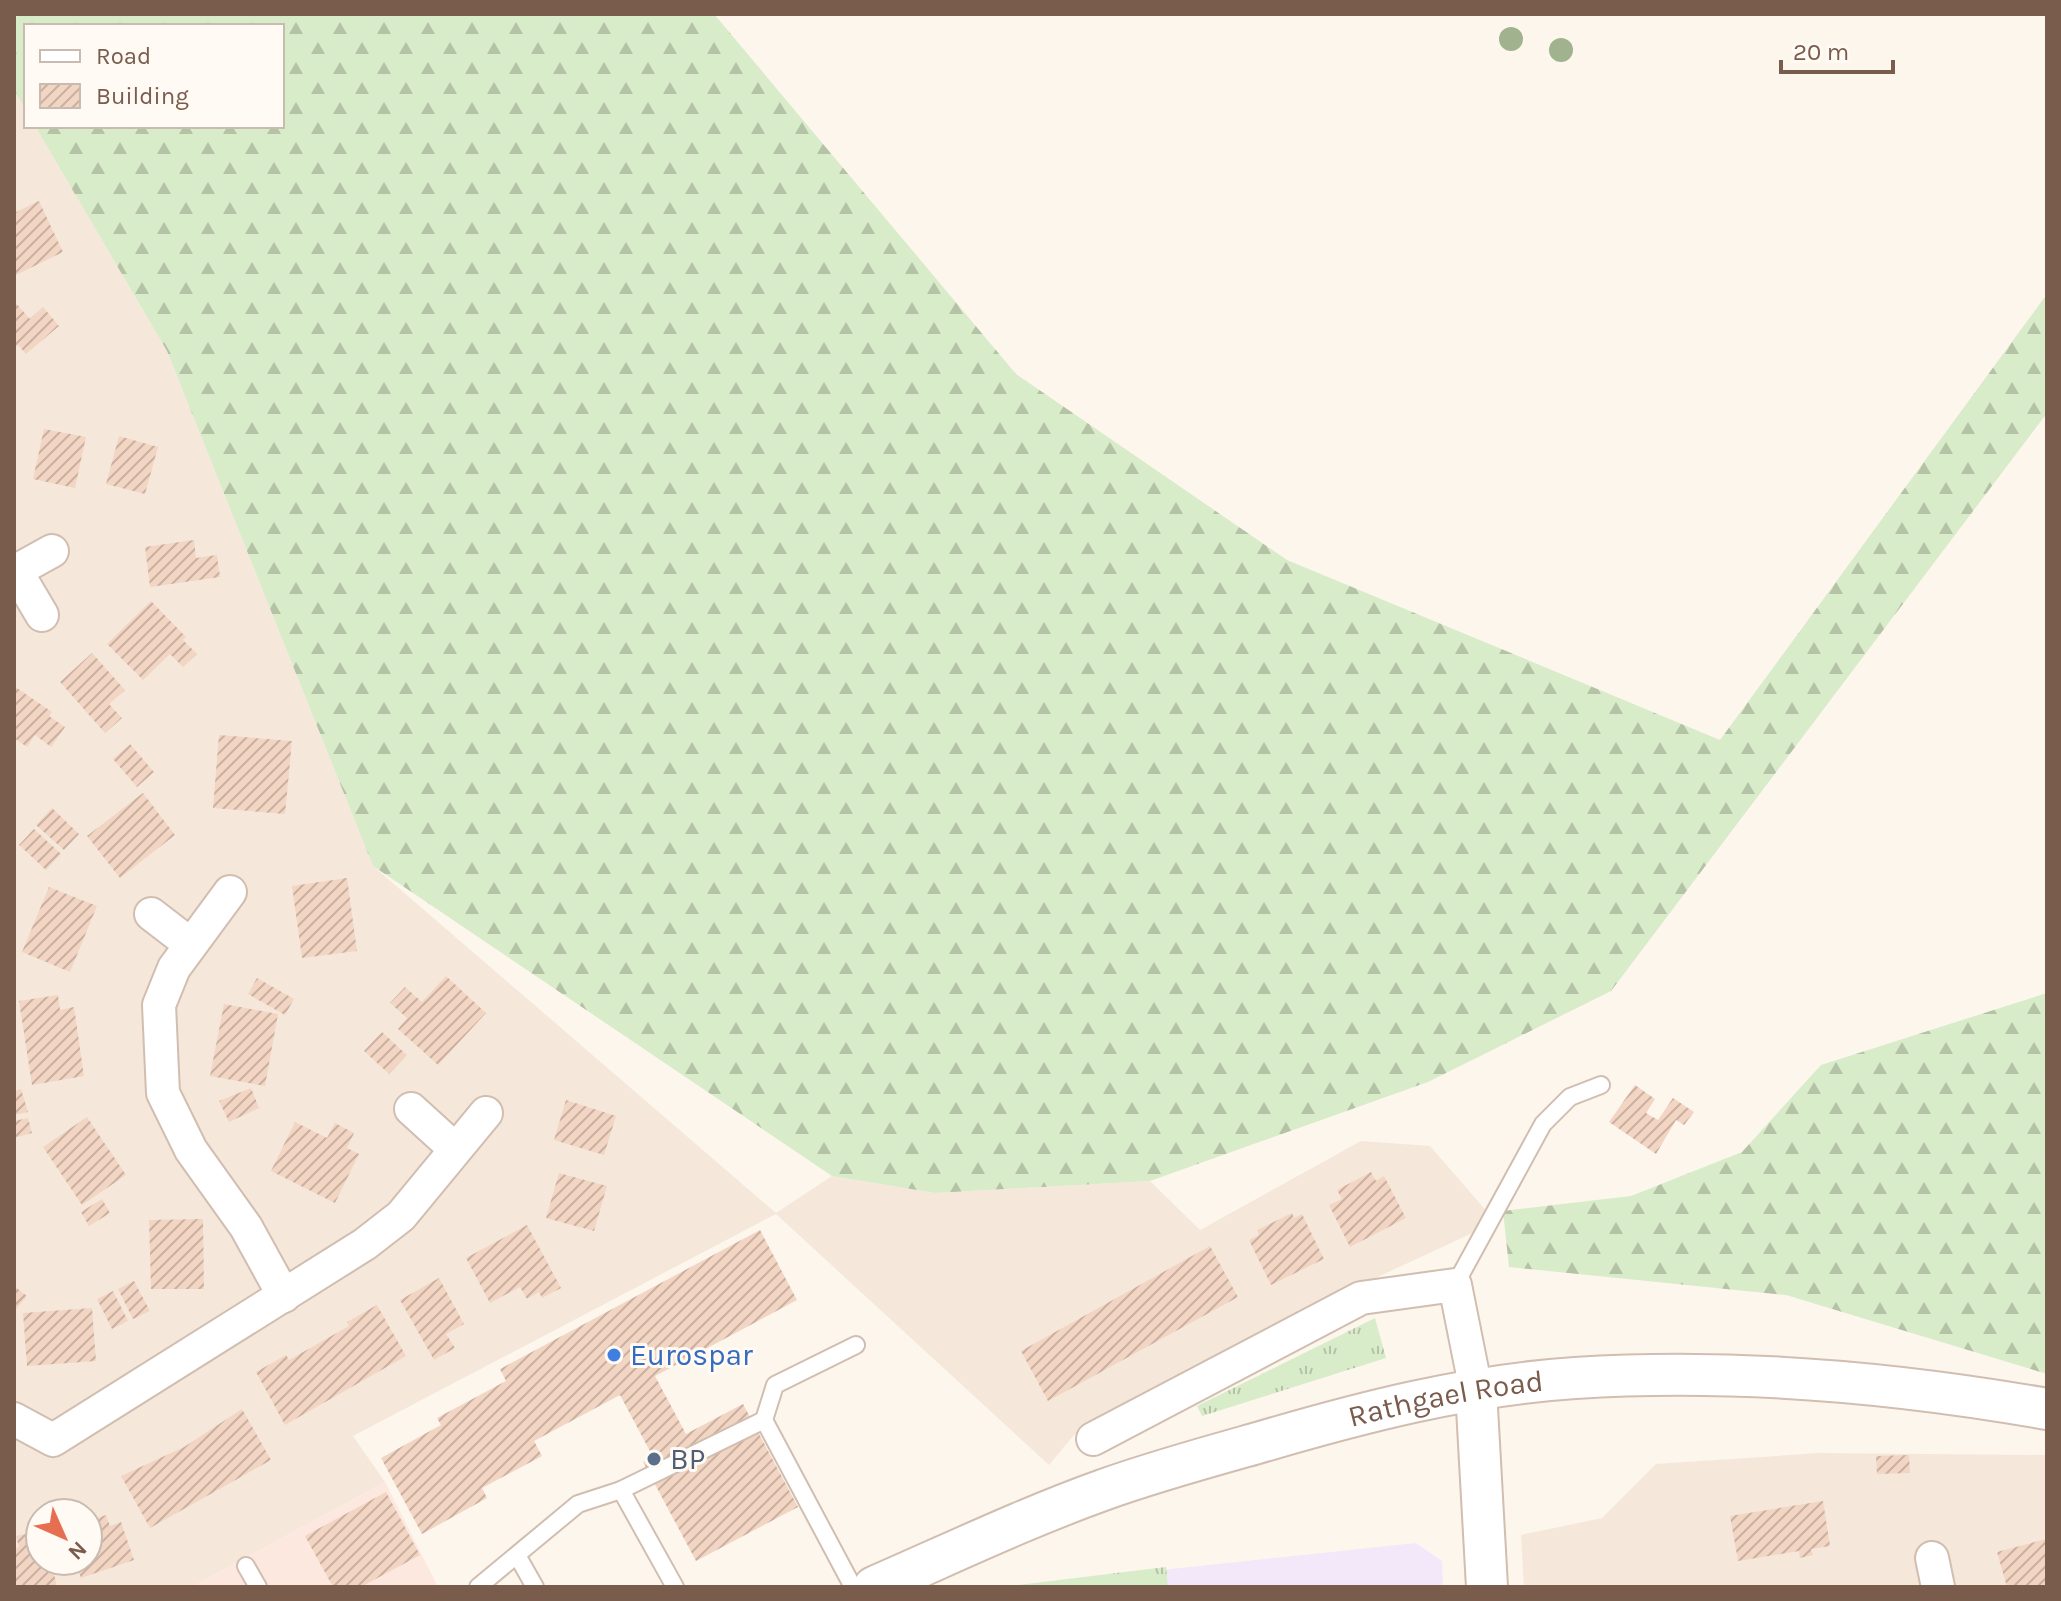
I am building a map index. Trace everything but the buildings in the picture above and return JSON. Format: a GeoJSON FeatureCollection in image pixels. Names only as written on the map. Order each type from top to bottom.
{"type":"FeatureCollection","features":[{"type":"Feature","properties":{"kind":"street"},"geometry":{"type":"LineString","coordinates":[[42,615],[15,571],[52,551]]}},
{"type":"Feature","properties":{"kind":"street"},"geometry":{"type":"LineString","coordinates":[[230,892],[174,968],[159,1005],[163,1093],[191,1150],[246,1227],[284,1296]]}},
{"type":"Feature","properties":{"kind":"street"},"geometry":{"type":"LineString","coordinates":[[151,914],[190,944]]}},
{"type":"Feature","properties":{"kind":"street"},"geometry":{"type":"LineString","coordinates":[[411,1109],[455,1149]]}},
{"type":"Feature","properties":{"kind":"street"},"geometry":{"type":"LineString","coordinates":[[14,1419],[53,1440],[284,1296],[401,1216],[486,1113]]}},
{"type":"Feature","properties":{"kind":"street"},"geometry":{"type":"LineString","coordinates":[[1093,1439],[1361,1298],[1455,1285],[1476,1390],[1487,1587]]}},
{"type":"Feature","properties":{"kind":"street","name":"Rathgael Road"},"geometry":{"type":"LineString","coordinates":[[874,1587],[1055,1509],[1142,1476],[1367,1411],[1476,1390],[1575,1378],[1728,1375],[1953,1393],[2047,1409]]}},
{"type":"Feature","properties":{"kind":"lane"},"geometry":{"type":"LineString","coordinates":[[1455,1285],[1543,1124],[1570,1097],[1601,1085]]}},
{"type":"Feature","properties":{"kind":"lane"},"geometry":{"type":"LineString","coordinates":[[853,1587],[764,1420],[775,1385],[856,1345]]}},
{"type":"Feature","properties":{"kind":"lane"},"geometry":{"type":"LineString","coordinates":[[478,1587],[518,1557],[578,1504],[621,1490],[764,1420]]}},
{"type":"Feature","properties":{"kind":"lane"},"geometry":{"type":"LineString","coordinates":[[621,1490],[675,1587]]}},
{"type":"Feature","properties":{"kind":"lane"},"geometry":{"type":"LineString","coordinates":[[518,1557],[535,1587]]}},
{"type":"Feature","properties":{"kind":"lane"},"geometry":{"type":"LineString","coordinates":[[246,1566],[258,1587]]}},
{"type":"Feature","properties":{"kind":"shaded area"},"geometry":{"type":"Polygon","coordinates":[[[14,90],[24,108],[24,128],[36,128],[167,351],[373,866],[776,1213],[832,1176],[935,1193],[1150,1181],[1200,1230],[1361,1141],[1430,1146],[1496,1222],[1260,1332],[1074,1435],[1049,1465],[776,1214],[353,1436],[385,1482],[192,1587],[14,1587],[14,90]]]}},
{"type":"Feature","properties":{"kind":"shaded area"},"geometry":{"type":"Polygon","coordinates":[[[1819,1453],[2047,1455],[2047,1587],[1524,1587],[1521,1535],[1602,1518],[1656,1464],[1819,1453]]]}},
{"type":"Feature","properties":{"kind":"shaded area"},"geometry":{"type":"Polygon","coordinates":[[[385,1482],[438,1587],[192,1587],[385,1482]]]}},
{"type":"Feature","properties":{"kind":"shaded area"},"geometry":{"type":"Polygon","coordinates":[[[1416,1543],[1442,1561],[1443,1587],[1001,1587],[1416,1543]]]}},
{"type":"Feature","properties":{"kind":"green space"},"geometry":{"type":"Polygon","coordinates":[[[14,14],[714,14],[1016,374],[1287,560],[1720,740],[2047,294],[2047,413],[1611,991],[1428,1082],[1150,1181],[935,1193],[832,1176],[373,866],[167,351],[36,128],[284,128],[284,24],[24,24],[24,108],[14,90],[14,14]]]}},
{"type":"Feature","properties":{"kind":"green space"},"geometry":{"type":"Polygon","coordinates":[[[2047,993],[2047,1374],[1786,1295],[1509,1267],[1503,1211],[1631,1196],[1742,1152],[1821,1065],[2047,993]]]}},
{"type":"Feature","properties":{"kind":"green space"},"geometry":{"type":"Polygon","coordinates":[[[1375,1318],[1386,1358],[1202,1416],[1197,1406],[1375,1318]]]}},
{"type":"Feature","properties":{"kind":"green space"},"geometry":{"type":"Polygon","coordinates":[[[1166,1567],[1168,1587],[1001,1587],[1166,1567]]]}},
{"type":"Feature","properties":{"kind":"place","name":"Eurospar"},"geometry":{"type":"Point","coordinates":[614,1355]}},
{"type":"Feature","properties":{"kind":"place","name":"BP"},"geometry":{"type":"Point","coordinates":[654,1459]}}]}
